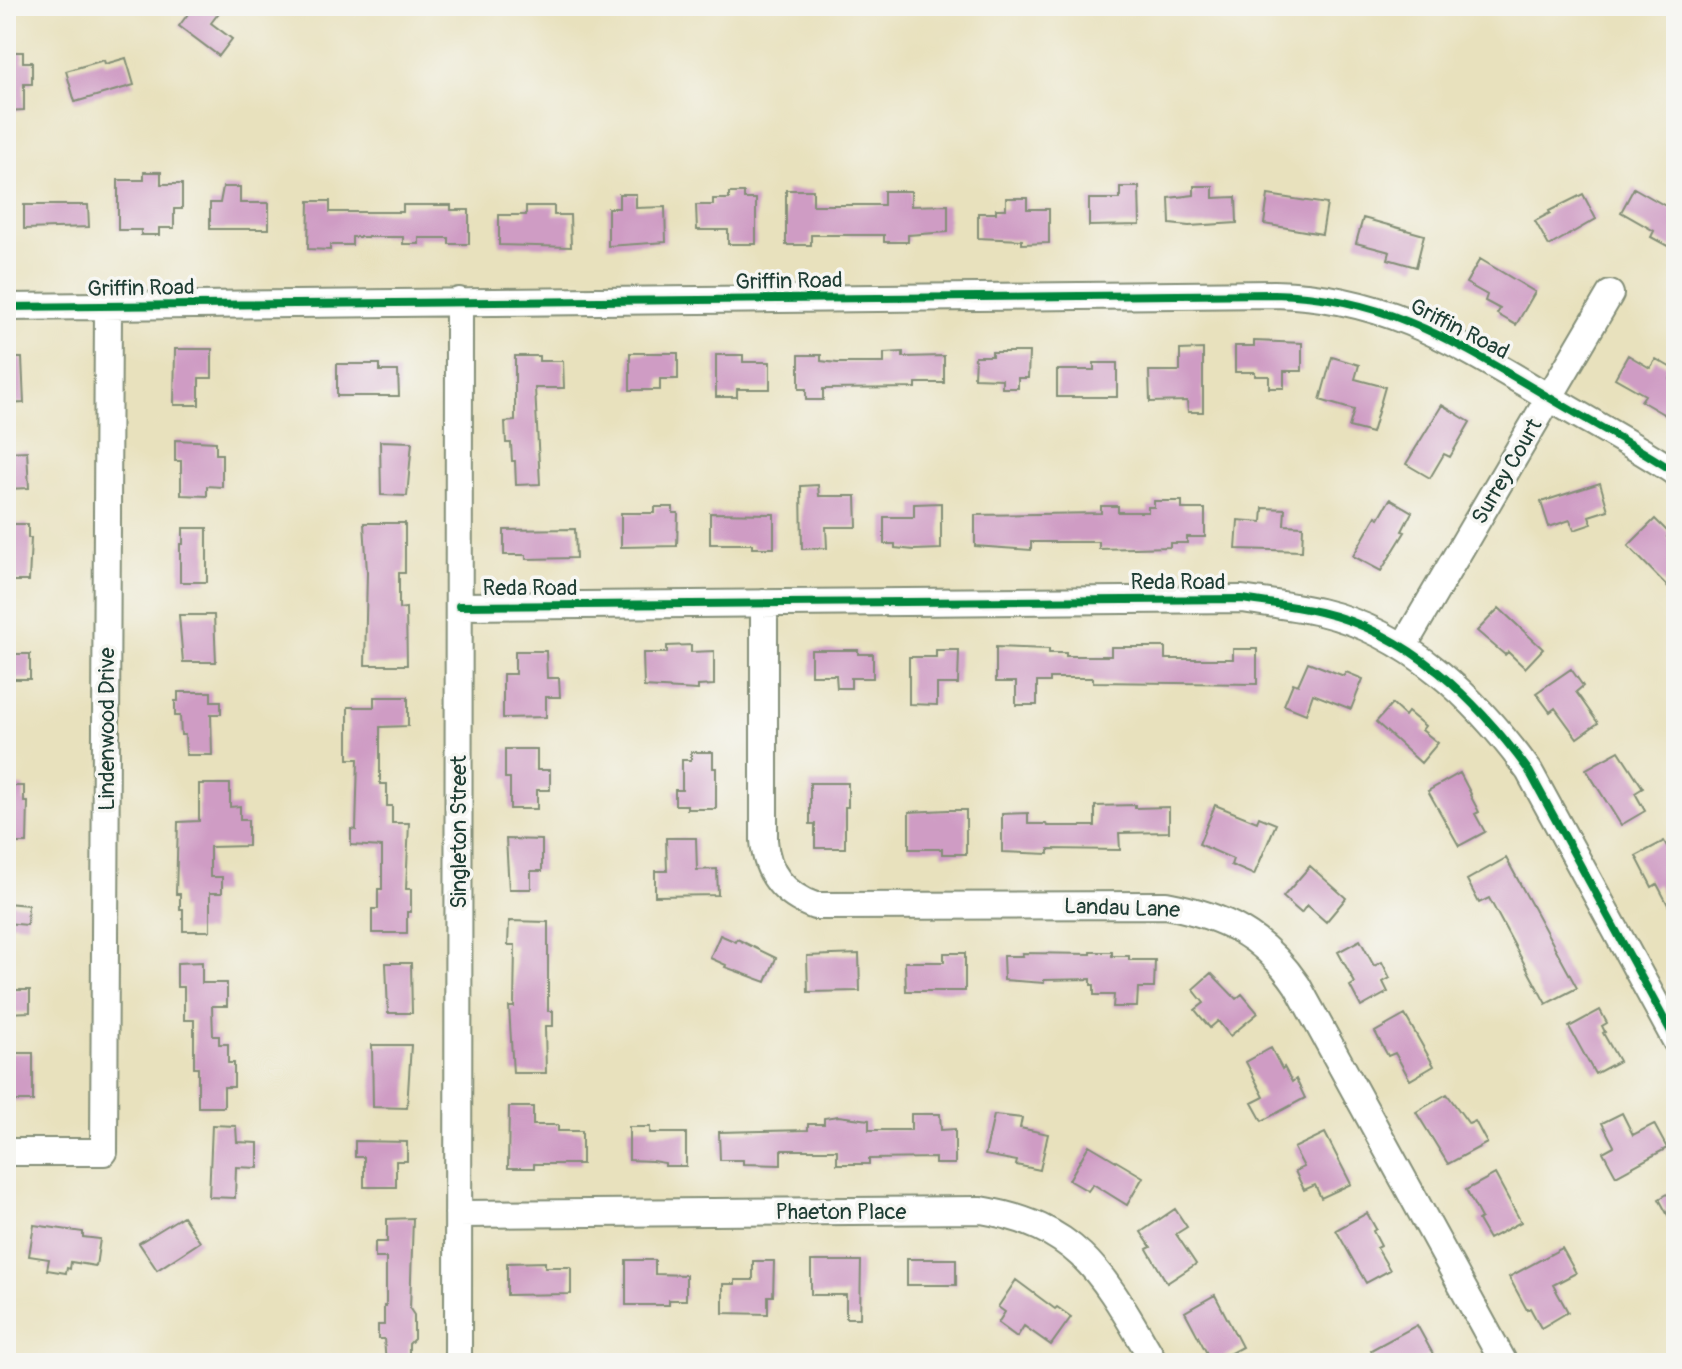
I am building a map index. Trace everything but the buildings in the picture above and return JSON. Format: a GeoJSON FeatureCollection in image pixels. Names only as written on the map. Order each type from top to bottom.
{"type":"FeatureCollection","features":[{"type":"Feature","properties":{"kind":"street","name":"Griffin Road"},"geometry":{"type":"LineString","coordinates":[[6,307],[1292,294],[1361,305],[1411,321],[1451,340],[1676,473]]}},
{"type":"Feature","properties":{"kind":"street","name":"Surrey Court"},"geometry":{"type":"LineString","coordinates":[[1403,647],[1610,294]]}},
{"type":"Feature","properties":{"kind":"street","name":"Singleton Street"},"geometry":{"type":"LineString","coordinates":[[458,1363],[459,301]]}},
{"type":"Feature","properties":{"kind":"street","name":"Lindenwood Drive"},"geometry":{"type":"LineString","coordinates":[[6,1152],[104,1152],[108,305]]}},
{"type":"Feature","properties":{"kind":"street","name":"Reda Road"},"geometry":{"type":"LineString","coordinates":[[459,606],[1242,599],[1321,612],[1363,627],[1403,647],[1446,678],[1497,728],[1529,771],[1676,1041]]}},
{"type":"Feature","properties":{"kind":"street","name":"Landau Lane"},"geometry":{"type":"LineString","coordinates":[[764,603],[764,850],[778,883],[798,900],[815,906],[1166,905],[1209,914],[1248,934],[1281,963],[1297,985],[1504,1363]]}},
{"type":"Feature","properties":{"kind":"street","name":"Phaeton Place"},"geometry":{"type":"LineString","coordinates":[[458,1214],[981,1210],[1008,1215],[1042,1226],[1058,1235],[1092,1264],[1109,1286],[1155,1363]]}},
{"type":"Feature","properties":{"kind":"cycle path"},"geometry":{"type":"LineString","coordinates":[[6,307],[1274,294],[1314,297],[1351,304],[1420,326],[1484,359],[1676,473]]}},
{"type":"Feature","properties":{"kind":"cycle path"},"geometry":{"type":"LineString","coordinates":[[459,606],[1242,599],[1320,612],[1353,622],[1412,653],[1439,673],[1464,695],[1509,745],[1529,771],[1676,1041]]}}]}
